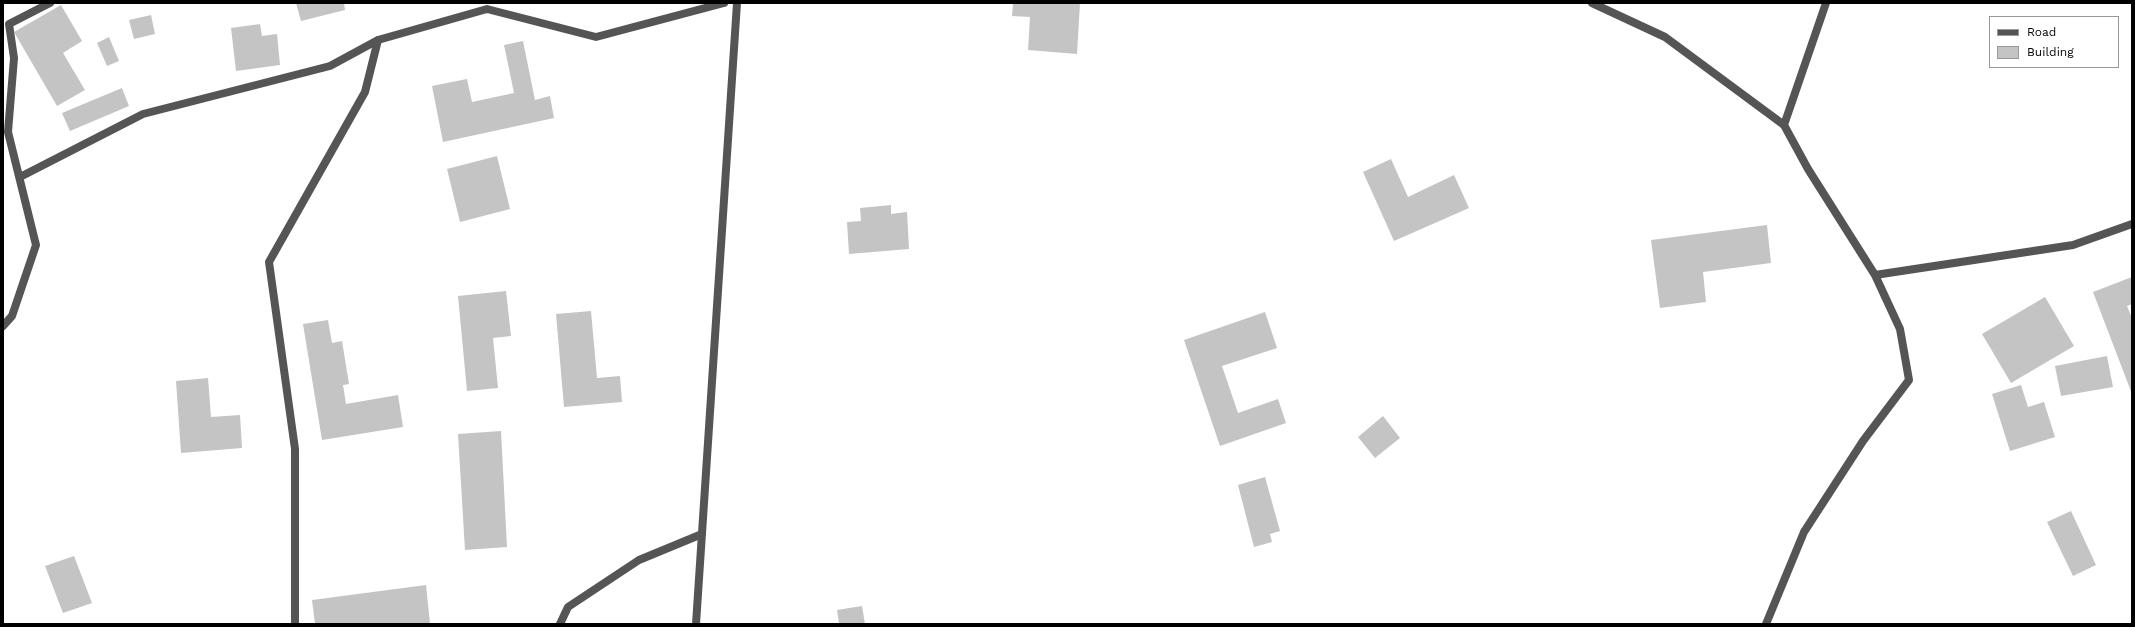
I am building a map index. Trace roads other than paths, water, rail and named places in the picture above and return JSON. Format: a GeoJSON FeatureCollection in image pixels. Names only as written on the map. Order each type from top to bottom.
{"type":"FeatureCollection","features":[{"type":"Feature","properties":{"kind":"street"},"geometry":{"type":"LineString","coordinates":[[3,326],[12,316],[36,245],[8,132],[14,58],[6,22],[50,3]]}},
{"type":"Feature","properties":{"kind":"street"},"geometry":{"type":"LineString","coordinates":[[20,177],[143,114],[330,66],[378,40],[487,9],[596,37],[724,3]]}},
{"type":"Feature","properties":{"kind":"street"},"geometry":{"type":"LineString","coordinates":[[696,624],[737,3]]}},
{"type":"Feature","properties":{"kind":"street"},"geometry":{"type":"LineString","coordinates":[[1592,3],[1665,37],[1784,125],[1808,169],[1874,275],[1900,329],[1909,380],[1863,441],[1804,532],[1766,624]]}},
{"type":"Feature","properties":{"kind":"street"},"geometry":{"type":"LineString","coordinates":[[1784,125],[1826,3]]}},
{"type":"Feature","properties":{"kind":"street"},"geometry":{"type":"LineString","coordinates":[[295,624],[295,449],[269,262],[365,92],[378,40]]}},
{"type":"Feature","properties":{"kind":"street"},"geometry":{"type":"LineString","coordinates":[[1874,275],[2073,245],[2132,224]]}},
{"type":"Feature","properties":{"kind":"street"},"geometry":{"type":"LineString","coordinates":[[560,624],[568,607],[639,560],[702,534]]}}]}
